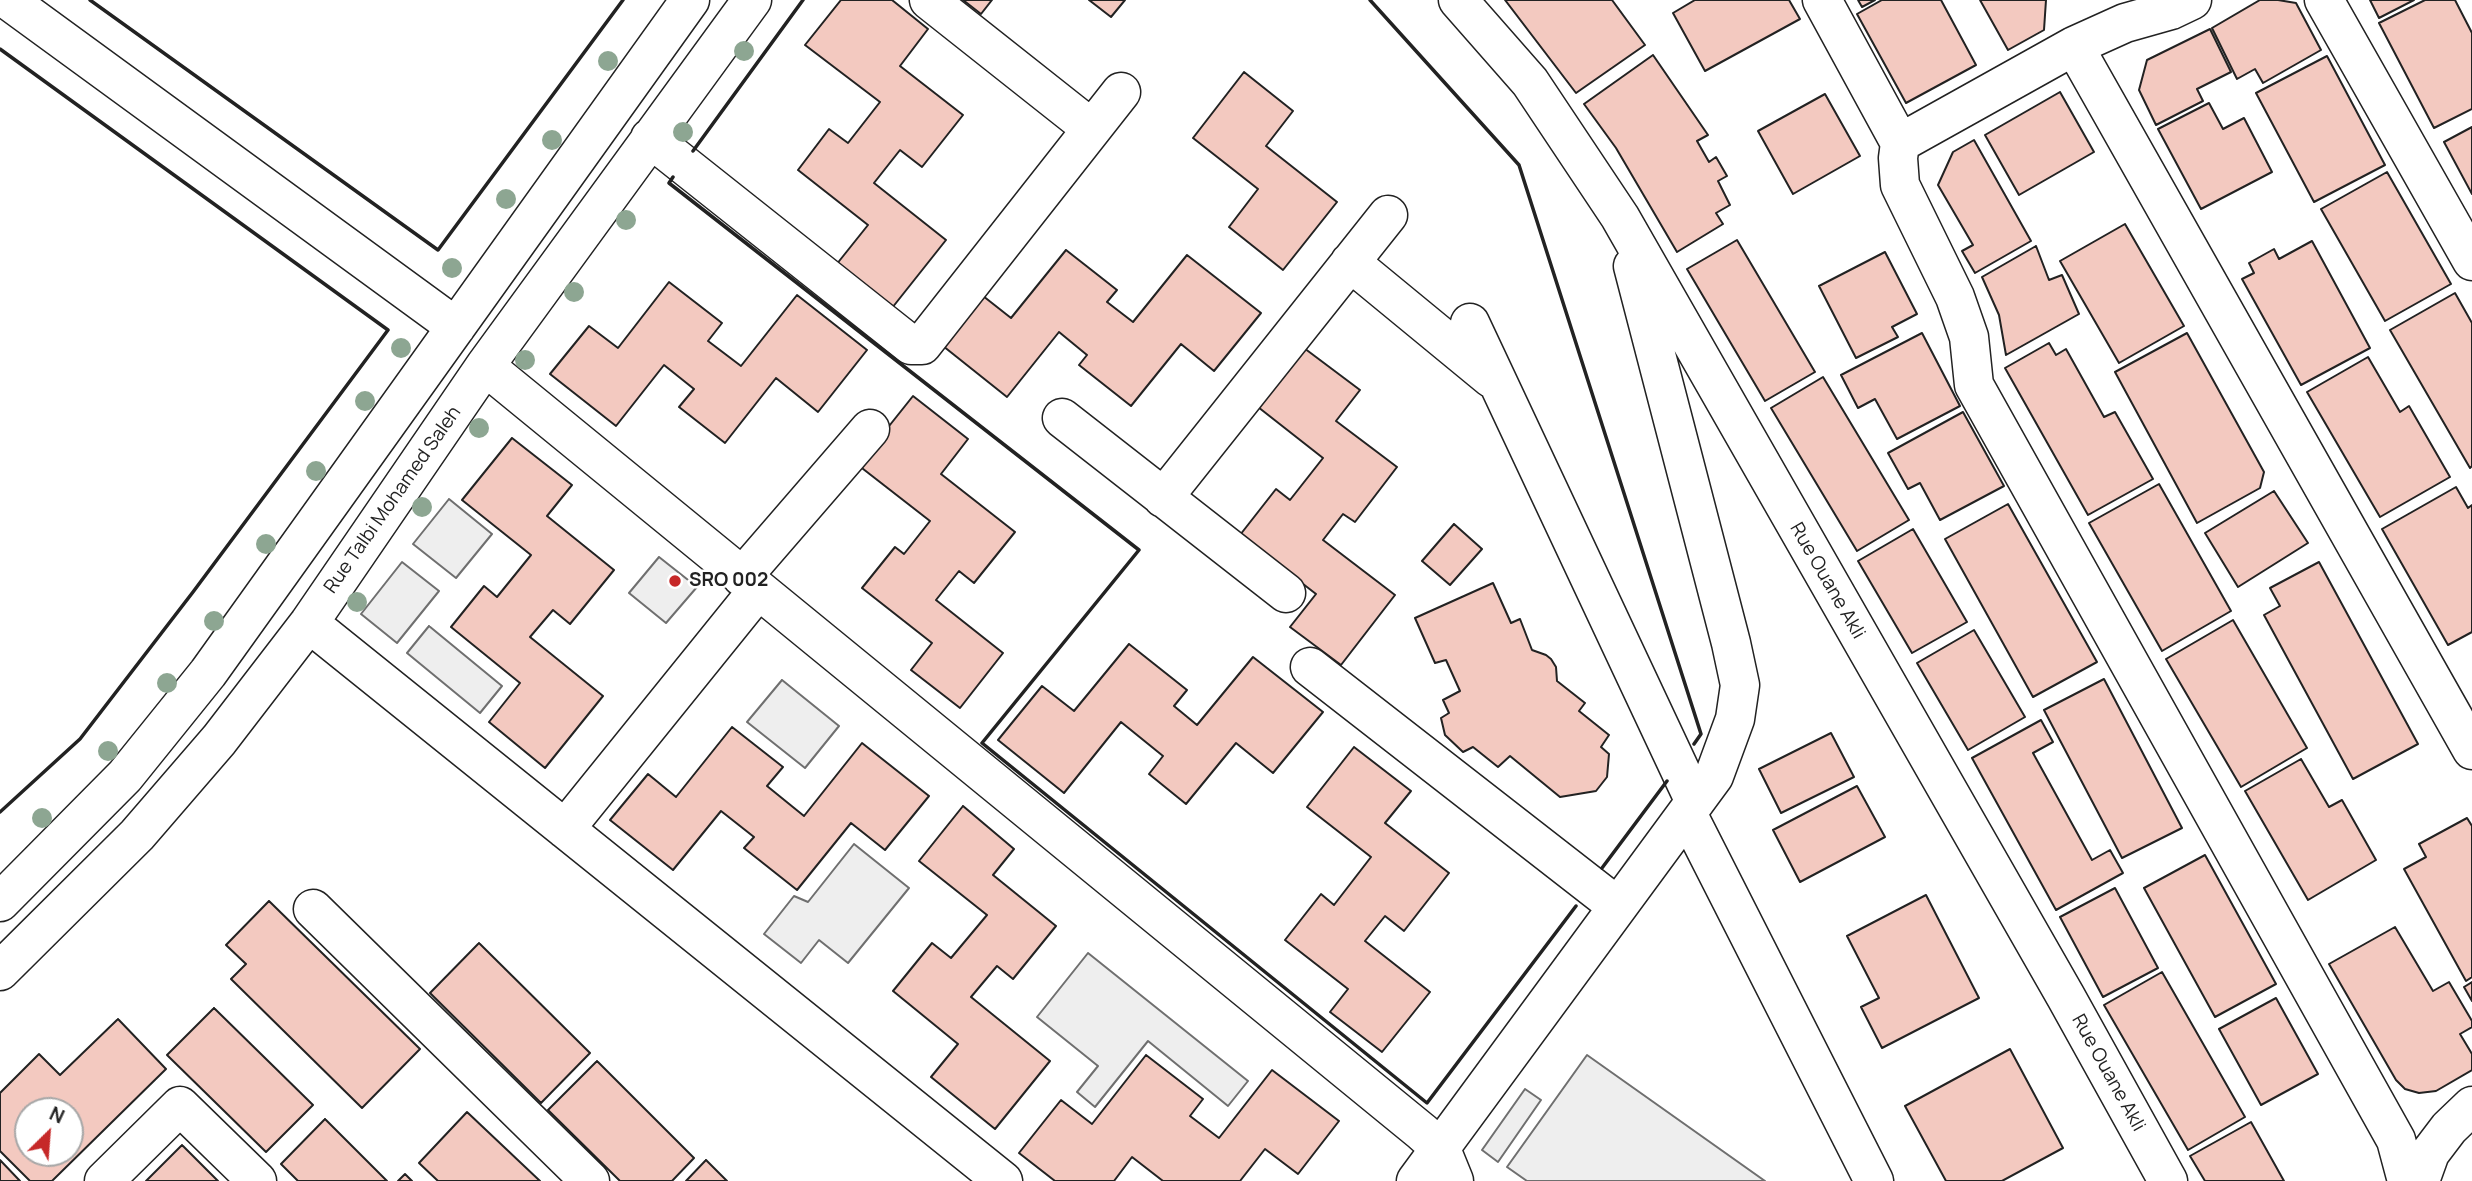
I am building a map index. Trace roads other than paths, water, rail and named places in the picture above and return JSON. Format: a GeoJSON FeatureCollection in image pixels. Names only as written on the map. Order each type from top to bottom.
{"type":"FeatureCollection","features":[{"type":"Feature","properties":{"kind":"street"},"geometry":{"type":"LineString","coordinates":[[8,0],[456,327]]}},
{"type":"Feature","properties":{"kind":"street"},"geometry":{"type":"LineString","coordinates":[[0,902],[125,776],[208,673],[690,0]]}},
{"type":"Feature","properties":{"kind":"street","name":"Rue Talbi Mohamed Saleh"},"geometry":{"type":"LineString","coordinates":[[0,971],[137,835],[219,740],[309,623],[485,366],[752,0]]}},
{"type":"Feature","properties":{"kind":"street"},"geometry":{"type":"LineString","coordinates":[[929,0],[1093,128]]}},
{"type":"Feature","properties":{"kind":"street","name":"Rue Ouane Akli"},"geometry":{"type":"LineString","coordinates":[[1458,0],[1530,82],[1620,217],[2066,997],[2168,1181]]}},
{"type":"Feature","properties":{"kind":"street"},"geometry":{"type":"LineString","coordinates":[[1822,0],[1900,143],[1900,184],[1955,297],[1969,337],[1974,385],[2396,1140],[2407,1181]]}},
{"type":"Feature","properties":{"kind":"street"},"geometry":{"type":"LineString","coordinates":[[1900,143],[2074,46],[2119,11],[2171,10],[2192,0]]}},
{"type":"Feature","properties":{"kind":"street"},"geometry":{"type":"LineString","coordinates":[[2324,0],[2472,261]]}},
{"type":"Feature","properties":{"kind":"street"},"geometry":{"type":"LineString","coordinates":[[2074,46],[2472,750]]}},
{"type":"Feature","properties":{"kind":"street"},"geometry":{"type":"LineString","coordinates":[[650,138],[911,345],[922,345],[1121,92]]}},
{"type":"Feature","properties":{"kind":"street"},"geometry":{"type":"LineString","coordinates":[[1163,498],[1388,215]]}},
{"type":"Feature","properties":{"kind":"street"},"geometry":{"type":"LineString","coordinates":[[1416,1181],[1447,1165],[1617,906],[1714,776],[1735,719],[1740,685],[1620,217]]}},
{"type":"Feature","properties":{"kind":"street"},"geometry":{"type":"LineString","coordinates":[[1350,262],[1499,384]]}},
{"type":"Feature","properties":{"kind":"street"},"geometry":{"type":"LineString","coordinates":[[1471,323],[1691,807],[1874,1181]]}},
{"type":"Feature","properties":{"kind":"street"},"geometry":{"type":"LineString","coordinates":[[485,366],[750,583],[1447,1165]]}},
{"type":"Feature","properties":{"kind":"street"},"geometry":{"type":"LineString","coordinates":[[1062,418],[1286,593]]}},
{"type":"Feature","properties":{"kind":"street"},"geometry":{"type":"LineString","coordinates":[[565,828],[870,429]]}},
{"type":"Feature","properties":{"kind":"street"},"geometry":{"type":"LineString","coordinates":[[309,623],[1003,1181]]}},
{"type":"Feature","properties":{"kind":"street"},"geometry":{"type":"LineString","coordinates":[[1310,667],[1617,906]]}},
{"type":"Feature","properties":{"kind":"street"},"geometry":{"type":"LineString","coordinates":[[313,909],[590,1181]]}},
{"type":"Feature","properties":{"kind":"street"},"geometry":{"type":"LineString","coordinates":[[104,1181],[180,1106],[257,1181]]}},
{"type":"Feature","properties":{"kind":"street"},"geometry":{"type":"LineString","coordinates":[[2420,1181],[2430,1153],[2449,1128],[2472,1106]]}},
{"type":"Feature","properties":{"kind":"place","name":"SRO 002"},"geometry":{"type":"Point","coordinates":[675,581]}}]}
